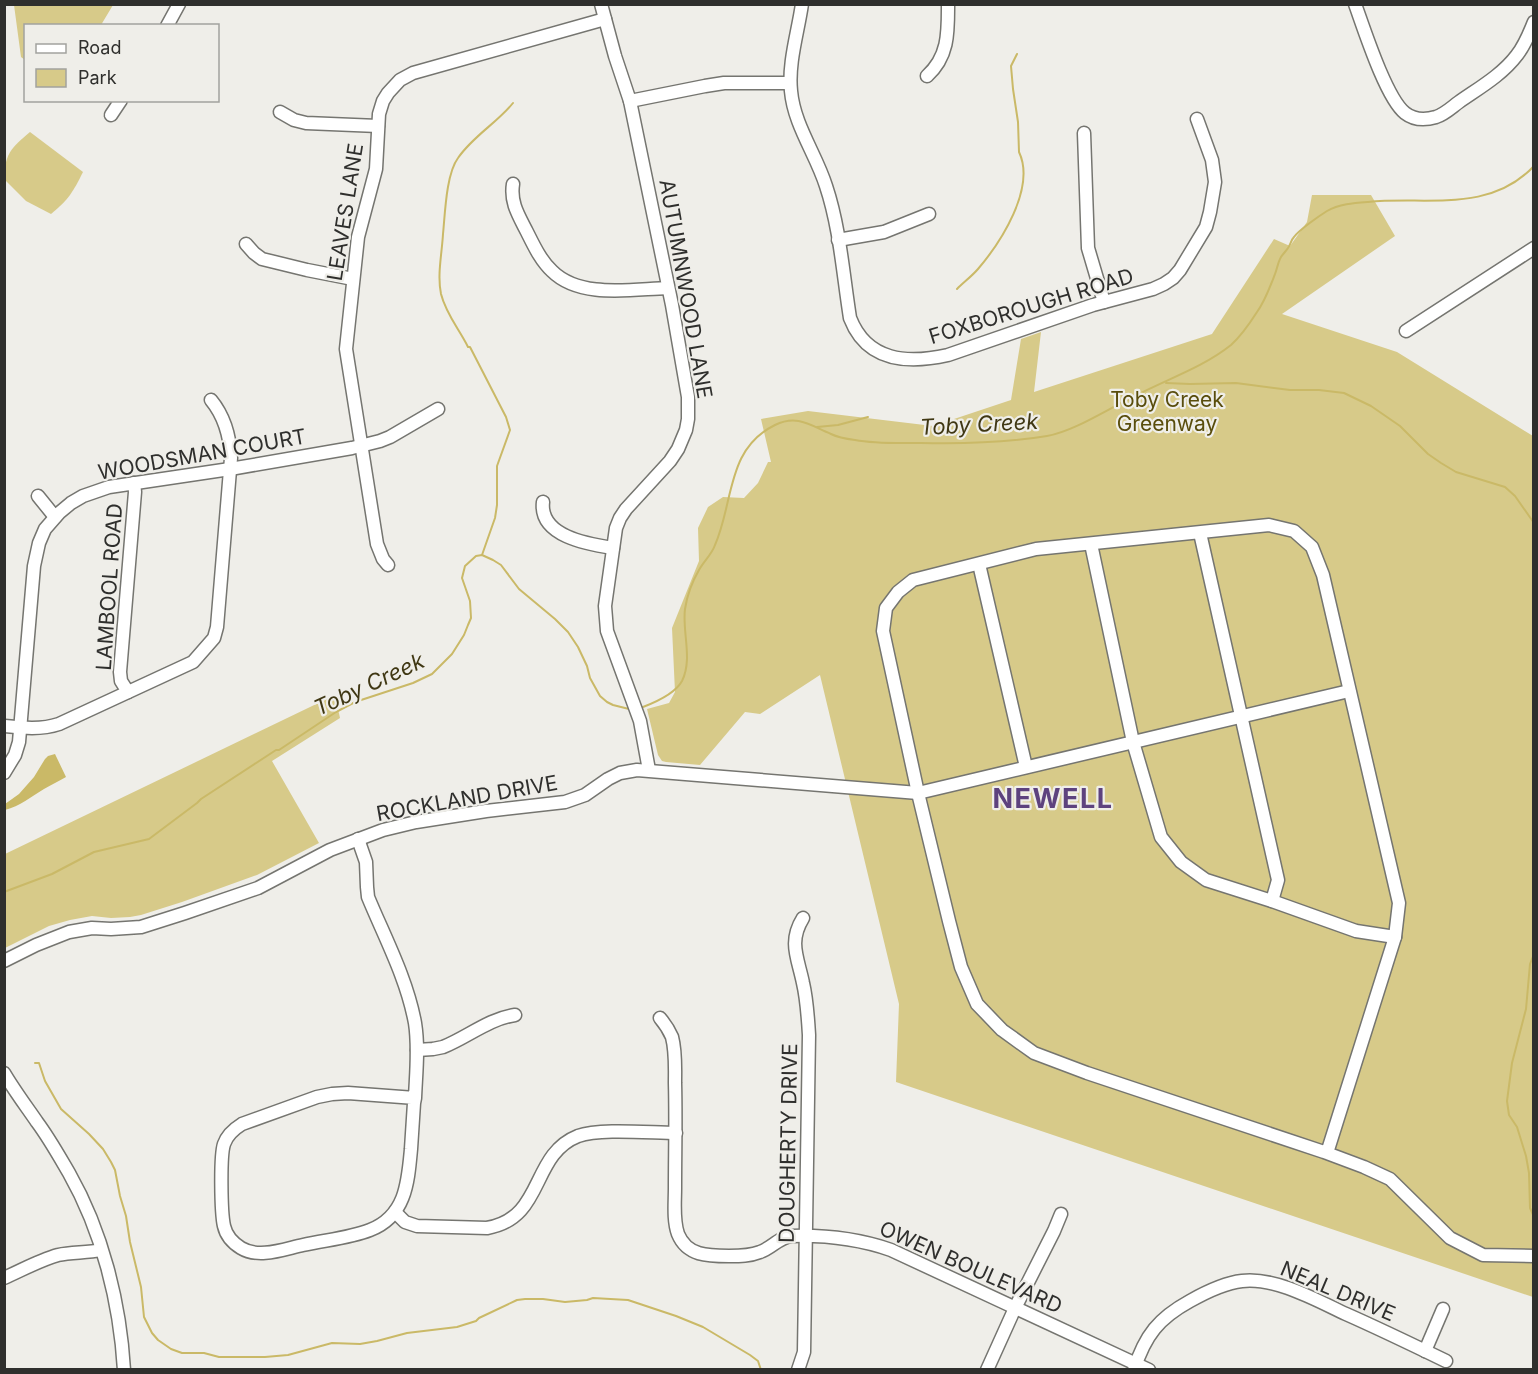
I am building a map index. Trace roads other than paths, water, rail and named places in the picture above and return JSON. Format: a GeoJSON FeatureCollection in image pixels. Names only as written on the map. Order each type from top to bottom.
{"type":"FeatureCollection","features":[{"type":"Feature","properties":{"kind":"street"},"geometry":{"type":"LineString","coordinates":[[168,24],[179,4]]}},
{"type":"Feature","properties":{"kind":"street","name":"AUTUMNWOOD LANE"},"geometry":{"type":"LineString","coordinates":[[601,4],[630,101],[688,397],[686,430],[678,449],[626,509],[616,528],[605,606],[607,631],[640,722],[649,770]]}},
{"type":"Feature","properties":{"kind":"street","name":"FOXBOROUGH ROAD"},"geometry":{"type":"LineString","coordinates":[[802,4],[790,83],[796,117],[815,159],[832,206],[850,318],[854,328],[868,346],[875,351],[896,358],[911,360],[948,355],[1104,302],[1153,289],[1173,278],[1201,235],[1210,212],[1215,182],[1212,160],[1197,119]]}},
{"type":"Feature","properties":{"kind":"street"},"geometry":{"type":"LineString","coordinates":[[927,76],[940,62],[946,44],[948,4]]}},
{"type":"Feature","properties":{"kind":"street"},"geometry":{"type":"LineString","coordinates":[[1355,4],[1393,99],[1413,118],[1440,116],[1506,67],[1525,43],[1533,22]]}},
{"type":"Feature","properties":{"kind":"street","name":"LEAVES LANE"},"geometry":{"type":"LineString","coordinates":[[388,565],[378,551],[346,349],[360,225],[376,169],[381,108],[387,93],[400,80],[413,72],[605,19]]}},
{"type":"Feature","properties":{"kind":"street"},"geometry":{"type":"LineString","coordinates":[[630,101],[724,83],[790,83]]}},
{"type":"Feature","properties":{"kind":"street"},"geometry":{"type":"LineString","coordinates":[[111,116],[120,102]]}},
{"type":"Feature","properties":{"kind":"street"},"geometry":{"type":"LineString","coordinates":[[280,112],[294,120],[306,123],[378,126]]}},
{"type":"Feature","properties":{"kind":"street"},"geometry":{"type":"LineString","coordinates":[[1084,133],[1088,248],[1104,302]]}},
{"type":"Feature","properties":{"kind":"street"},"geometry":{"type":"LineString","coordinates":[[513,184],[514,206],[543,261],[566,282],[586,289],[599,290],[668,288]]}},
{"type":"Feature","properties":{"kind":"street"},"geometry":{"type":"LineString","coordinates":[[838,240],[884,232],[929,214]]}},
{"type":"Feature","properties":{"kind":"street"},"geometry":{"type":"LineString","coordinates":[[246,244],[262,259],[353,279]]}},
{"type":"Feature","properties":{"kind":"street"},"geometry":{"type":"LineString","coordinates":[[1406,331],[1533,248]]}},
{"type":"Feature","properties":{"kind":"street"},"geometry":{"type":"LineString","coordinates":[[4,726],[38,728],[59,724],[193,662],[214,638],[217,627],[231,447],[228,430],[211,400]]}},
{"type":"Feature","properties":{"kind":"street","name":"WOODSMAN COURT"},"geometry":{"type":"LineString","coordinates":[[4,773],[15,755],[19,742],[34,566],[39,543],[45,529],[71,503],[109,487],[361,446],[390,437],[438,408]]}},
{"type":"Feature","properties":{"kind":"street","name":"LAMBOOL ROAD"},"geometry":{"type":"LineString","coordinates":[[128,692],[121,681],[120,672],[134,483]]}},
{"type":"Feature","properties":{"kind":"street"},"geometry":{"type":"LineString","coordinates":[[38,496],[55,517]]}},
{"type":"Feature","properties":{"kind":"street"},"geometry":{"type":"LineString","coordinates":[[543,502],[542,510],[546,519],[565,536],[589,545],[613,548]]}},
{"type":"Feature","properties":{"kind":"street"},"geometry":{"type":"LineString","coordinates":[[1327,1153],[1395,937],[1399,903],[1323,576],[1312,547],[1294,531],[1269,525],[1036,549],[913,580],[898,591],[886,608],[883,631],[918,793],[961,967],[977,1004],[1002,1030],[1034,1053],[1364,1167],[1390,1179],[1450,1238],[1483,1255],[1533,1256]]}},
{"type":"Feature","properties":{"kind":"street"},"geometry":{"type":"LineString","coordinates":[[1200,533],[1278,880],[1272,901]]}},
{"type":"Feature","properties":{"kind":"street"},"geometry":{"type":"LineString","coordinates":[[1091,544],[1133,742],[1161,837],[1181,862],[1206,880],[1356,931],[1395,937]]}},
{"type":"Feature","properties":{"kind":"street"},"geometry":{"type":"LineString","coordinates":[[979,564],[1026,767]]}},
{"type":"Feature","properties":{"kind":"street","name":"ROCKLAND DRIVE"},"geometry":{"type":"LineString","coordinates":[[4,961],[69,932],[92,928],[111,930],[141,927],[185,914],[258,888],[305,862],[383,830],[416,822],[486,811],[565,802],[585,795],[608,779],[638,770],[918,793],[1349,691]]}},
{"type":"Feature","properties":{"kind":"street"},"geometry":{"type":"LineString","coordinates":[[358,839],[366,862],[368,897],[402,979],[415,1023],[417,1050],[415,1098],[408,1184],[395,1212],[385,1222],[368,1231],[264,1253],[249,1251],[233,1242],[224,1226],[222,1150],[228,1136],[235,1129],[242,1124],[325,1095],[348,1093],[415,1098]]}},
{"type":"Feature","properties":{"kind":"street","name":"DOUGHERTY DRIVE"},"geometry":{"type":"LineString","coordinates":[[798,1370],[804,1352],[809,1035],[808,1009],[795,943],[797,928],[802,918]]}},
{"type":"Feature","properties":{"kind":"street"},"geometry":{"type":"LineString","coordinates":[[417,1050],[443,1047],[495,1020],[515,1015]]}},
{"type":"Feature","properties":{"kind":"street","name":"OWEN BOULEVARD"},"geometry":{"type":"LineString","coordinates":[[660,1018],[672,1039],[675,1056],[675,1221],[681,1239],[690,1249],[705,1256],[742,1256],[764,1251],[783,1238],[791,1236],[834,1237],[873,1244],[891,1250],[1135,1366],[1149,1370]]}},
{"type":"Feature","properties":{"kind":"street"},"geometry":{"type":"LineString","coordinates":[[4,1073],[68,1171],[88,1213],[114,1299],[124,1370]]}},
{"type":"Feature","properties":{"kind":"street"},"geometry":{"type":"LineString","coordinates":[[395,1212],[405,1222],[417,1226],[487,1228],[497,1226],[513,1219],[525,1206],[552,1157],[572,1139],[592,1133],[676,1133]]}},
{"type":"Feature","properties":{"kind":"street"},"geometry":{"type":"LineString","coordinates":[[987,1370],[1060,1214]]}},
{"type":"Feature","properties":{"kind":"street"},"geometry":{"type":"LineString","coordinates":[[4,1278],[55,1256],[101,1250]]}},
{"type":"Feature","properties":{"kind":"street","name":"NEAL DRIVE"},"geometry":{"type":"LineString","coordinates":[[1135,1366],[1152,1331],[1163,1318],[1215,1289],[1242,1281],[1263,1281],[1297,1291],[1446,1361]]}},
{"type":"Feature","properties":{"kind":"street"},"geometry":{"type":"LineString","coordinates":[[1425,1351],[1443,1309]]}},
{"type":"Feature","properties":{"kind":"waterway"},"geometry":{"type":"LineString","coordinates":[[957,289],[987,258],[1006,230],[1020,198],[1023,166],[1019,152],[1011,66],[1017,54]]}},
{"type":"Feature","properties":{"kind":"waterway"},"geometry":{"type":"LineString","coordinates":[[482,555],[495,518],[497,466],[510,430],[506,417],[470,347],[446,308],[440,287],[440,264],[447,195],[454,165],[464,150],[513,103]]}},
{"type":"Feature","properties":{"kind":"waterway","name":"Toby Creek"},"geometry":{"type":"LineString","coordinates":[[643,707],[670,694],[682,681],[687,664],[684,618],[690,589],[715,545],[739,462],[759,435],[775,425],[798,421],[840,437],[888,443],[984,442],[1016,440],[1058,433],[1196,367],[1231,345],[1262,303],[1280,259],[1293,238],[1327,211],[1342,205],[1357,203],[1456,200],[1477,197],[1497,191],[1516,181],[1534,166]]}},
{"type":"Feature","properties":{"kind":"waterway","name":"Toby Creek"},"geometry":{"type":"LineString","coordinates":[[1166,383],[1236,383],[1290,390],[1344,393],[1371,406],[1400,426],[1428,454],[1456,472],[1505,487],[1515,496],[1534,523]]}},
{"type":"Feature","properties":{"kind":"waterway"},"geometry":{"type":"LineString","coordinates":[[817,427],[838,425],[868,417]]}},
{"type":"Feature","properties":{"kind":"waterway","name":"Toby Creek"},"geometry":{"type":"LineString","coordinates":[[4,892],[52,874],[94,852],[149,839],[201,799],[336,712],[355,702],[413,683],[432,674],[452,654],[471,618],[470,601],[462,578],[465,566],[476,556],[482,555],[501,565],[519,589],[568,632],[578,647],[600,696],[613,705],[629,709]]}},
{"type":"Feature","properties":{"kind":"waterway"},"geometry":{"type":"LineString","coordinates":[[1534,954],[1530,964],[1526,1009],[1512,1063],[1507,1101],[1509,1115],[1517,1127],[1526,1156],[1530,1208],[1534,1217]]}},
{"type":"Feature","properties":{"kind":"waterway"},"geometry":{"type":"LineString","coordinates":[[35,1063],[39,1063],[45,1081],[61,1109],[103,1149],[115,1170],[141,1287],[144,1317],[152,1333],[171,1349],[182,1353],[204,1353],[219,1357],[288,1355],[332,1343],[360,1344],[407,1333],[457,1327],[476,1321],[517,1300],[543,1299],[565,1302],[593,1298],[628,1300],[703,1327],[750,1355],[758,1361],[761,1370]]}},
{"type":"Feature","properties":{"kind":"district","name":"NEWELL"},"geometry":{"type":"Point","coordinates":[1053,798]}},
{"type":"Feature","properties":{"kind":"park label","name":"Toby Creek Greenway"},"geometry":{"type":"Point","coordinates":[1167,411]}}]}
